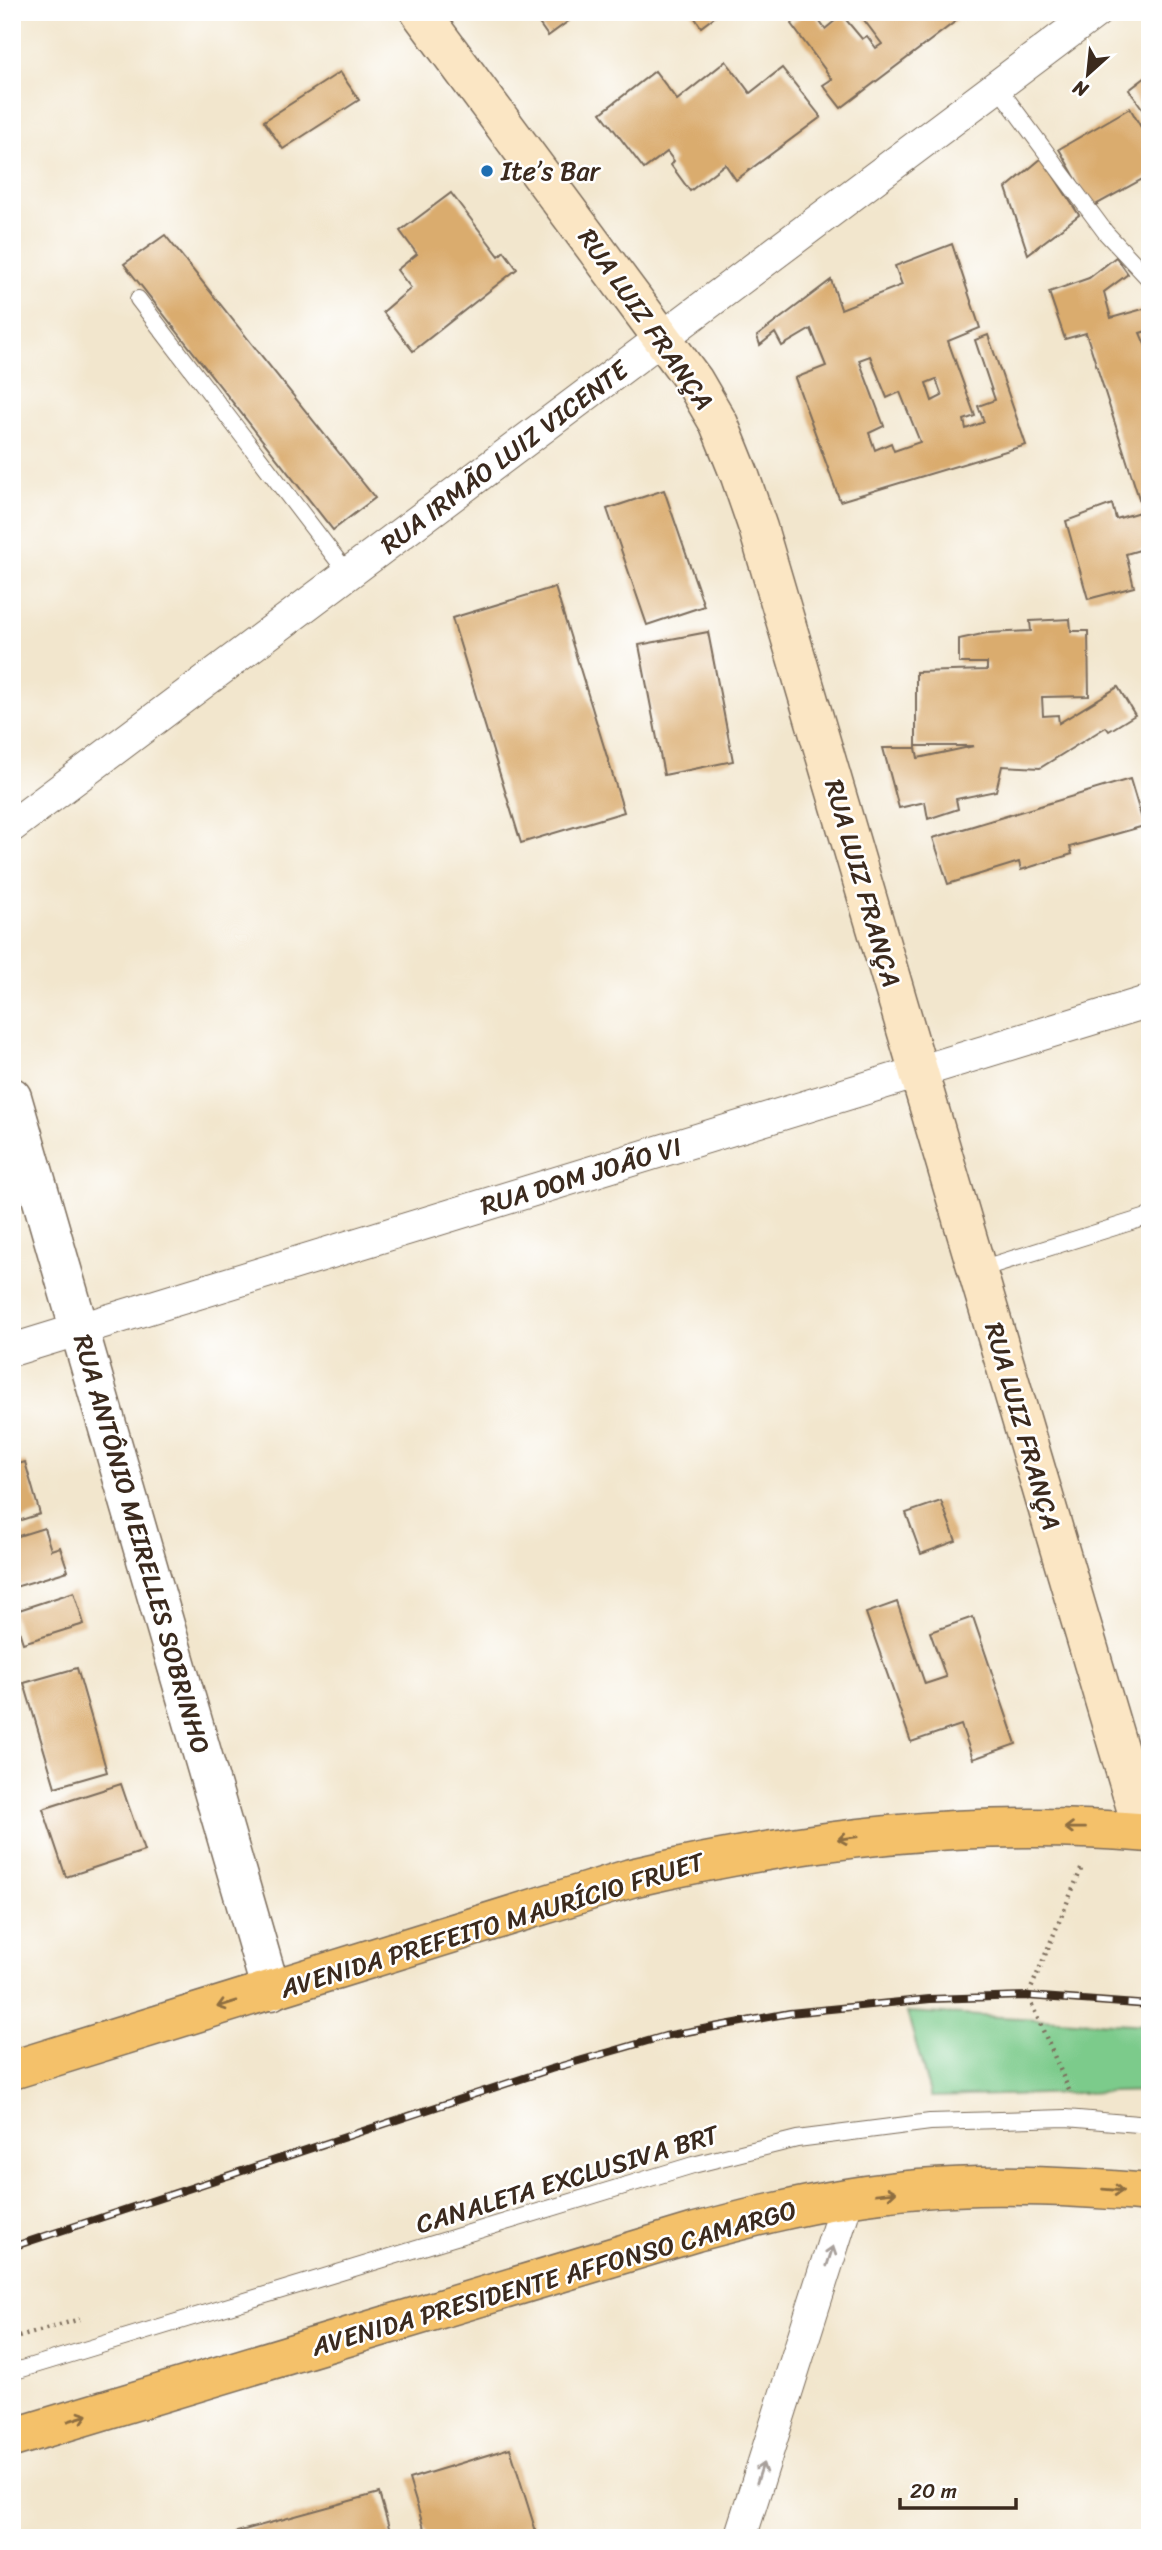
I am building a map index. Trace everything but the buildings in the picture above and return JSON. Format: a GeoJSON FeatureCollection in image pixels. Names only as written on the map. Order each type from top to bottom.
{"type":"FeatureCollection","features":[{"type":"Feature","properties":{"kind":"main road","name":"RUA LUIZ FRANÇA"},"geometry":{"type":"LineString","coordinates":[[420,12],[694,381],[719,424],[740,476],[762,541],[1146,1832]]}},
{"type":"Feature","properties":{"kind":"main road","name":"AVENIDA PREFEITO MAURÍCIO FRUET"},"geometry":{"type":"LineString","coordinates":[[12,2070],[631,1878],[720,1858],[894,1833],[993,1827],[1146,1832]]}},
{"type":"Feature","properties":{"kind":"main road","name":"AVENIDA PRESIDENTE AFFONSO CAMARGO"},"geometry":{"type":"LineString","coordinates":[[12,2438],[696,2232],[771,2212],[848,2197],[986,2185],[1078,2186],[1150,2193]]}},
{"type":"Feature","properties":{"kind":"street","name":"RUA IRMÃO LUIZ VICENTE"},"geometry":{"type":"LineString","coordinates":[[12,826],[1096,12]]}},
{"type":"Feature","properties":{"kind":"street","name":"RUA DOM JOÃO VI"},"geometry":{"type":"LineString","coordinates":[[12,1350],[1150,1001]]}},
{"type":"Feature","properties":{"kind":"street","name":"RUA ANTÔNIO MEIRELLES SOBRINHO"},"geometry":{"type":"LineString","coordinates":[[12,1097],[271,1991]]}},
{"type":"Feature","properties":{"kind":"street"},"geometry":{"type":"LineString","coordinates":[[740,2538],[848,2197]]}},
{"type":"Feature","properties":{"kind":"lane"},"geometry":{"type":"LineString","coordinates":[[997,86],[1106,233],[1150,280]]}},
{"type":"Feature","properties":{"kind":"lane"},"geometry":{"type":"LineString","coordinates":[[138,299],[348,574]]}},
{"type":"Feature","properties":{"kind":"lane"},"geometry":{"type":"LineString","coordinates":[[977,1270],[1150,1216]]}},
{"type":"Feature","properties":{"kind":"lane","name":"CANALETA EXCLUSIVA BRT"},"geometry":{"type":"LineString","coordinates":[[12,2372],[693,2165],[797,2139],[930,2122],[1066,2118],[1150,2125]]}},
{"type":"Feature","properties":{"kind":"path"},"geometry":{"type":"LineString","coordinates":[[1070,1864],[1084,1863],[1028,1996],[1071,2094]]}},
{"type":"Feature","properties":{"kind":"green space"},"geometry":{"type":"Polygon","coordinates":[[[907,2012],[1150,2025],[1150,2091],[931,2097],[907,2012]]]}},
{"type":"Feature","properties":{"kind":"railway"},"geometry":{"type":"LineString","coordinates":[[12,2247],[551,2069],[665,2036],[790,2013],[930,1999],[1028,1996],[1150,2005]]}},
{"type":"Feature","properties":{"kind":"place","name":"Ite’s Bar"},"geometry":{"type":"Point","coordinates":[487,171]}}]}
